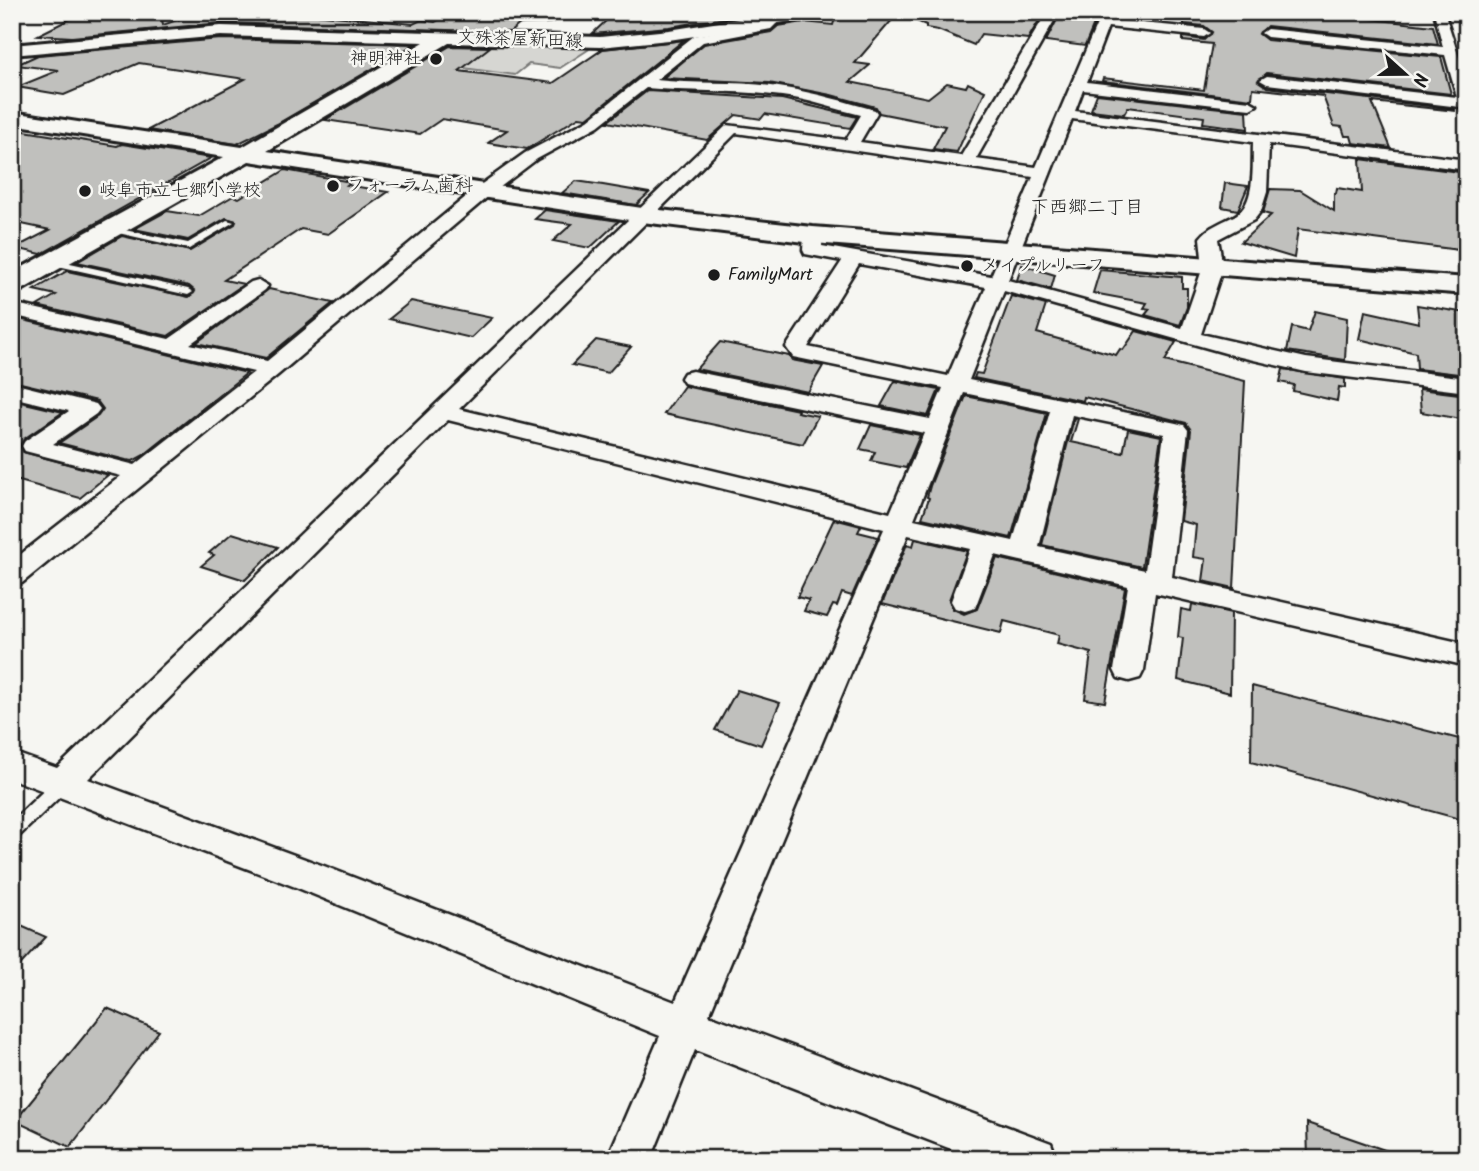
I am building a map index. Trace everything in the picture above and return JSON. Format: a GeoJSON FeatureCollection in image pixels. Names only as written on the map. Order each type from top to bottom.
{"type":"FeatureCollection","features":[{"type":"Feature","properties":{"kind":"street","name":"文殊茶屋新田線"},"geometry":{"type":"LineString","coordinates":[[12,50],[221,31],[600,42],[669,35],[817,12]]}},
{"type":"Feature","properties":{"kind":"street"},"geometry":{"type":"LineString","coordinates":[[966,162],[1053,12]]}},
{"type":"Feature","properties":{"kind":"street"},"geometry":{"type":"LineString","coordinates":[[1267,80],[1466,104],[1463,86],[1443,39],[1446,15],[1422,12]]}},
{"type":"Feature","properties":{"kind":"street"},"geometry":{"type":"LineString","coordinates":[[629,1159],[683,1025],[899,523],[1106,18],[1205,34]]}},
{"type":"Feature","properties":{"kind":"street"},"geometry":{"type":"LineString","coordinates":[[12,284],[246,154],[479,19]]}},
{"type":"Feature","properties":{"kind":"street"},"geometry":{"type":"LineString","coordinates":[[12,576],[271,369],[485,190],[531,156],[593,123],[699,39],[767,26],[775,19]]}},
{"type":"Feature","properties":{"kind":"street"},"geometry":{"type":"LineString","coordinates":[[1267,33],[1467,41]]}},
{"type":"Feature","properties":{"kind":"street"},"geometry":{"type":"LineString","coordinates":[[642,83],[690,88],[713,85],[785,92],[870,113],[850,146]]}},
{"type":"Feature","properties":{"kind":"street"},"geometry":{"type":"LineString","coordinates":[[1079,85],[1250,105]]}},
{"type":"Feature","properties":{"kind":"street"},"geometry":{"type":"LineString","coordinates":[[1066,114],[1467,165]]}},
{"type":"Feature","properties":{"kind":"street"},"geometry":{"type":"LineString","coordinates":[[12,118],[642,215],[813,235],[1467,286]]}},
{"type":"Feature","properties":{"kind":"street"},"geometry":{"type":"LineString","coordinates":[[63,783],[732,128],[1042,173]]}},
{"type":"Feature","properties":{"kind":"street"},"geometry":{"type":"LineString","coordinates":[[1189,338],[1213,267],[1209,238],[1220,228],[1248,215],[1257,203],[1261,139]]}},
{"type":"Feature","properties":{"kind":"street"},"geometry":{"type":"LineString","coordinates":[[813,235],[812,250],[998,283],[1189,338],[1306,365],[1467,386]]}},
{"type":"Feature","properties":{"kind":"street"},"geometry":{"type":"LineString","coordinates":[[854,257],[797,347],[802,352],[1176,430],[1150,580],[1129,670]]}},
{"type":"Feature","properties":{"kind":"street"},"geometry":{"type":"LineString","coordinates":[[173,346],[258,286]]}},
{"type":"Feature","properties":{"kind":"street"},"geometry":{"type":"LineString","coordinates":[[12,309],[271,369]]}},
{"type":"Feature","properties":{"kind":"street"},"geometry":{"type":"LineString","coordinates":[[692,378],[937,428]]}},
{"type":"Feature","properties":{"kind":"street"},"geometry":{"type":"LineString","coordinates":[[12,390],[88,408],[34,446],[141,474]]}},
{"type":"Feature","properties":{"kind":"street"},"geometry":{"type":"LineString","coordinates":[[1024,552],[1063,407]]}},
{"type":"Feature","properties":{"kind":"street"},"geometry":{"type":"LineString","coordinates":[[443,412],[986,544],[1467,655]]}},
{"type":"Feature","properties":{"kind":"street"},"geometry":{"type":"LineString","coordinates":[[965,601],[986,544]]}},
{"type":"Feature","properties":{"kind":"street"},"geometry":{"type":"LineString","coordinates":[[12,765],[312,877],[683,1025],[1035,1159]]}},
{"type":"Feature","properties":{"kind":"lane"},"geometry":{"type":"LineString","coordinates":[[110,230],[189,246],[230,222]]}},
{"type":"Feature","properties":{"kind":"lane"},"geometry":{"type":"LineString","coordinates":[[52,262],[188,292]]}},
{"type":"Feature","properties":{"kind":"lane"},"geometry":{"type":"LineString","coordinates":[[12,832],[63,783]]}},
{"type":"Feature","properties":{"kind":"shaded area"},"geometry":{"type":"Polygon","coordinates":[[[498,12],[611,12],[563,18],[550,23],[474,26],[498,12]]]}},
{"type":"Feature","properties":{"kind":"shaded area"},"geometry":{"type":"Polygon","coordinates":[[[480,43],[594,46],[560,68],[529,64],[515,75],[441,65],[480,43]]]}},
{"type":"Feature","properties":{"kind":"building"},"geometry":{"type":"Polygon","coordinates":[[[84,12],[161,12],[163,25],[200,12],[295,12],[413,24],[421,20],[435,22],[453,12],[526,19],[510,32],[221,23],[72,37],[38,35],[84,12]]]}},
{"type":"Feature","properties":{"kind":"building"},"geometry":{"type":"Polygon","coordinates":[[[837,12],[1044,12],[1028,39],[981,34],[974,45],[938,30],[926,28],[926,25],[898,13],[855,63],[870,65],[850,82],[928,98],[947,83],[966,87],[968,83],[985,91],[957,152],[933,149],[945,126],[879,113],[876,107],[831,95],[769,83],[663,78],[704,44],[771,32],[778,26],[804,22],[833,25],[837,12]]]}},
{"type":"Feature","properties":{"kind":"building"},"geometry":{"type":"Polygon","coordinates":[[[1061,12],[1093,12],[1092,15],[1098,15],[1085,46],[1046,41],[1061,12]]]}},
{"type":"Feature","properties":{"kind":"building"},"geometry":{"type":"Polygon","coordinates":[[[1184,12],[1308,12],[1433,26],[1438,44],[1267,26],[1259,34],[1267,40],[1441,57],[1451,94],[1267,73],[1258,81],[1267,87],[1455,111],[1372,102],[1391,148],[1353,143],[1351,136],[1345,136],[1342,127],[1334,126],[1323,96],[1253,88],[1252,99],[1102,81],[1103,78],[1204,90],[1212,44],[1183,41],[1183,37],[1204,40],[1212,32],[1204,26],[1184,24],[1184,12]]]}},
{"type":"Feature","properties":{"kind":"building"},"geometry":{"type":"Polygon","coordinates":[[[744,15],[669,27],[592,34],[611,16],[744,15]]]}},
{"type":"Feature","properties":{"kind":"building"},"geometry":{"type":"Polygon","coordinates":[[[221,39],[415,44],[277,124],[237,144],[148,130],[245,79],[139,63],[64,95],[17,87],[59,70],[16,65],[38,55],[221,39]]]}},
{"type":"Feature","properties":{"kind":"building"},"geometry":{"type":"Polygon","coordinates":[[[684,40],[587,118],[579,117],[527,149],[488,143],[507,130],[442,119],[420,134],[325,120],[450,46],[490,47],[459,71],[553,83],[603,49],[684,40]]]}},
{"type":"Feature","properties":{"kind":"building"},"geometry":{"type":"Polygon","coordinates":[[[647,91],[782,99],[857,117],[850,128],[765,114],[761,119],[736,115],[707,140],[607,122],[647,91]]]}},
{"type":"Feature","properties":{"kind":"building"},"geometry":{"type":"Polygon","coordinates":[[[1097,94],[1247,111],[1248,129],[1203,123],[1204,117],[1128,107],[1124,114],[1091,110],[1097,94]]]}},
{"type":"Feature","properties":{"kind":"building","name":"岐阜市立七郷小学校"},"geometry":{"type":"Polygon","coordinates":[[[12,129],[211,158],[41,254],[15,248],[50,230],[12,222],[12,129]]]}},
{"type":"Feature","properties":{"kind":"building"},"geometry":{"type":"Polygon","coordinates":[[[1360,159],[1467,173],[1467,251],[1298,229],[1294,258],[1241,242],[1271,215],[1263,213],[1270,189],[1300,190],[1334,211],[1334,193],[1337,188],[1362,192],[1360,159]]]}},
{"type":"Feature","properties":{"kind":"building"},"geometry":{"type":"Polygon","coordinates":[[[285,170],[388,192],[328,234],[301,229],[224,280],[244,284],[168,336],[37,306],[56,295],[34,290],[67,271],[189,297],[195,291],[189,286],[77,262],[122,236],[190,251],[236,221],[226,218],[188,240],[134,229],[167,211],[199,216],[233,196],[239,198],[285,170]]]}},
{"type":"Feature","properties":{"kind":"building"},"geometry":{"type":"Polygon","coordinates":[[[576,181],[649,193],[636,205],[562,193],[576,181]]]}},
{"type":"Feature","properties":{"kind":"building"},"geometry":{"type":"Polygon","coordinates":[[[1225,183],[1248,186],[1238,210],[1222,207],[1225,183]]]}},
{"type":"Feature","properties":{"kind":"building"},"geometry":{"type":"Polygon","coordinates":[[[545,210],[619,221],[590,248],[553,241],[572,224],[535,219],[545,210]]]}},
{"type":"Feature","properties":{"kind":"building"},"geometry":{"type":"Polygon","coordinates":[[[1022,265],[1055,275],[1051,289],[1017,280],[1022,265]]]}},
{"type":"Feature","properties":{"kind":"building"},"geometry":{"type":"Polygon","coordinates":[[[1100,270],[1182,277],[1182,288],[1187,288],[1187,307],[1180,325],[1145,315],[1150,309],[1144,308],[1147,303],[1093,293],[1100,270]]]}},
{"type":"Feature","properties":{"kind":"building"},"geometry":{"type":"Polygon","coordinates":[[[269,289],[333,303],[266,358],[196,343],[269,289]]]}},
{"type":"Feature","properties":{"kind":"building"},"geometry":{"type":"Polygon","coordinates":[[[1011,296],[1046,305],[1037,333],[1116,355],[1120,349],[1123,350],[1136,331],[1176,342],[1165,361],[1245,381],[1234,588],[1203,581],[1206,559],[1193,557],[1196,525],[1181,521],[1191,430],[1186,423],[1084,397],[1083,401],[974,378],[976,373],[982,374],[1011,296]]]}},
{"type":"Feature","properties":{"kind":"building"},"geometry":{"type":"Polygon","coordinates":[[[411,301],[492,318],[471,338],[389,319],[411,301]]]}},
{"type":"Feature","properties":{"kind":"building"},"geometry":{"type":"Polygon","coordinates":[[[1417,305],[1467,313],[1467,375],[1417,369],[1416,353],[1359,339],[1365,311],[1419,323],[1417,305]]]}},
{"type":"Feature","properties":{"kind":"building"},"geometry":{"type":"Polygon","coordinates":[[[1315,311],[1347,318],[1345,360],[1287,351],[1292,327],[1308,331],[1315,311]]]}},
{"type":"Feature","properties":{"kind":"building"},"geometry":{"type":"Polygon","coordinates":[[[15,318],[247,373],[144,455],[133,461],[126,460],[59,443],[98,416],[103,409],[97,401],[12,381],[12,320],[15,318]]]}},
{"type":"Feature","properties":{"kind":"building"},"geometry":{"type":"Polygon","coordinates":[[[596,340],[631,347],[608,373],[572,365],[596,340]]]}},
{"type":"Feature","properties":{"kind":"building"},"geometry":{"type":"Polygon","coordinates":[[[720,342],[823,366],[808,392],[696,369],[720,342]]]}},
{"type":"Feature","properties":{"kind":"building"},"geometry":{"type":"Polygon","coordinates":[[[1283,369],[1345,379],[1345,388],[1339,387],[1337,401],[1293,391],[1294,385],[1280,382],[1283,369]]]}},
{"type":"Feature","properties":{"kind":"building"},"geometry":{"type":"Polygon","coordinates":[[[895,381],[939,390],[928,416],[881,406],[895,381]]]}},
{"type":"Feature","properties":{"kind":"building"},"geometry":{"type":"Polygon","coordinates":[[[684,386],[818,416],[803,444],[664,414],[684,386]]]}},
{"type":"Feature","properties":{"kind":"building"},"geometry":{"type":"Polygon","coordinates":[[[1419,389],[1467,395],[1467,420],[1421,412],[1419,389]]]}},
{"type":"Feature","properties":{"kind":"building"},"geometry":{"type":"Polygon","coordinates":[[[966,396],[1047,413],[1011,538],[922,518],[930,486],[966,396]]]}},
{"type":"Feature","properties":{"kind":"building"},"geometry":{"type":"Polygon","coordinates":[[[12,400],[63,412],[24,439],[20,445],[23,452],[108,475],[80,498],[12,479],[12,400]]]}},
{"type":"Feature","properties":{"kind":"building"},"geometry":{"type":"Polygon","coordinates":[[[1074,418],[1078,419],[1071,442],[1123,453],[1128,429],[1161,436],[1142,567],[1042,545],[1074,418]]]}},
{"type":"Feature","properties":{"kind":"building"},"geometry":{"type":"Polygon","coordinates":[[[871,425],[920,435],[906,468],[871,461],[875,452],[860,449],[871,425]]]}},
{"type":"Feature","properties":{"kind":"building"},"geometry":{"type":"Polygon","coordinates":[[[834,519],[861,526],[858,532],[878,537],[852,596],[842,593],[837,606],[833,605],[827,617],[804,611],[809,600],[797,597],[834,519]]]}},
{"type":"Feature","properties":{"kind":"building"},"geometry":{"type":"Polygon","coordinates":[[[232,533],[278,547],[245,580],[201,566],[214,555],[209,553],[232,533]]]}},
{"type":"Feature","properties":{"kind":"building"},"geometry":{"type":"Polygon","coordinates":[[[915,539],[967,551],[949,600],[953,609],[964,614],[977,609],[997,558],[1125,588],[1105,702],[1085,699],[1091,653],[1057,644],[1059,635],[1004,621],[1001,633],[882,604],[907,544],[913,546],[915,539]]]}},
{"type":"Feature","properties":{"kind":"building"},"geometry":{"type":"Polygon","coordinates":[[[1192,604],[1231,613],[1230,693],[1178,680],[1183,638],[1178,637],[1181,609],[1191,611],[1192,604]]]}},
{"type":"Feature","properties":{"kind":"building"},"geometry":{"type":"Polygon","coordinates":[[[1252,686],[1467,741],[1467,821],[1251,762],[1252,686]]]}},
{"type":"Feature","properties":{"kind":"building"},"geometry":{"type":"Polygon","coordinates":[[[737,690],[780,703],[761,745],[715,730],[737,690]]]}},
{"type":"Feature","properties":{"kind":"building"},"geometry":{"type":"Polygon","coordinates":[[[12,922],[46,937],[12,974],[12,922]]]}},
{"type":"Feature","properties":{"kind":"building"},"geometry":{"type":"Polygon","coordinates":[[[107,1008],[159,1031],[70,1147],[15,1121],[107,1008]]]}},
{"type":"Feature","properties":{"kind":"building"},"geometry":{"type":"Polygon","coordinates":[[[1307,1123],[1399,1155],[1398,1159],[1308,1159],[1307,1123]]]}},
{"type":"Feature","properties":{"kind":"place","name":"神明神社"},"geometry":{"type":"Point","coordinates":[436,59]}},
{"type":"Feature","properties":{"kind":"place","name":"フォーラム歯科"},"geometry":{"type":"Point","coordinates":[333,186]}},
{"type":"Feature","properties":{"kind":"place","name":"岐阜市立七郷小学校"},"geometry":{"type":"Point","coordinates":[85,191]}},
{"type":"Feature","properties":{"kind":"place","name":"メイプルリーフ"},"geometry":{"type":"Point","coordinates":[967,266]}},
{"type":"Feature","properties":{"kind":"place","name":"FamilyMart"},"geometry":{"type":"Point","coordinates":[714,275]}},
{"type":"Feature","properties":{"kind":"district","name":"下西郷二丁目"},"geometry":{"type":"Point","coordinates":[1087,208]}}]}
